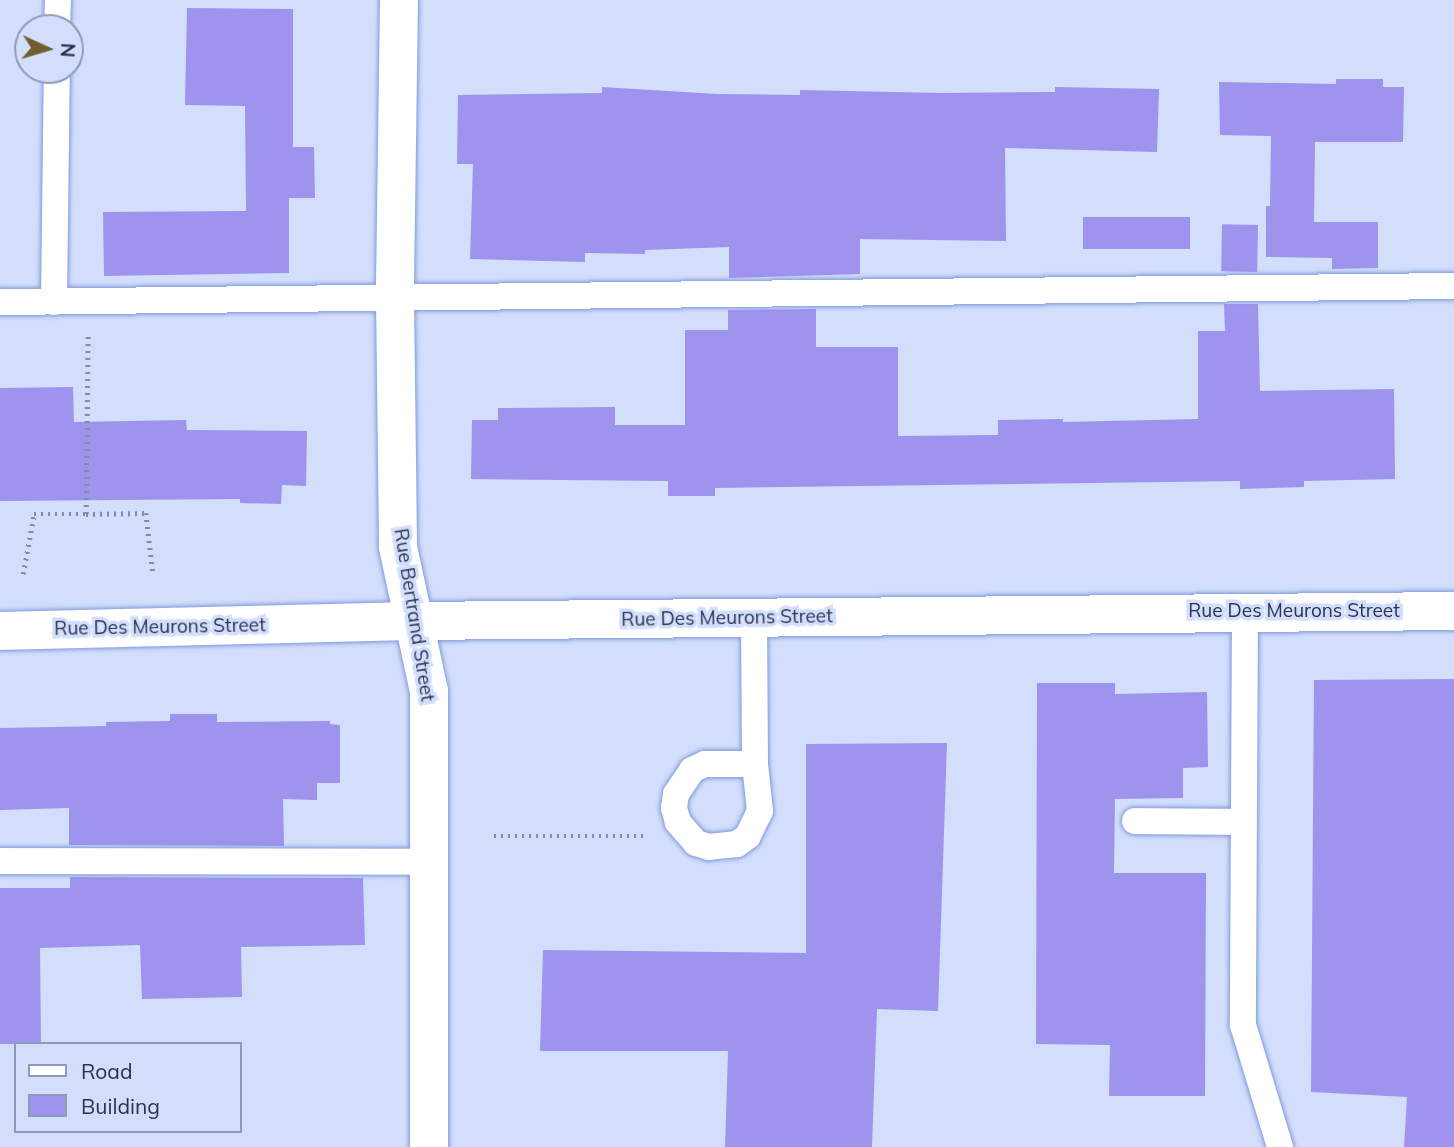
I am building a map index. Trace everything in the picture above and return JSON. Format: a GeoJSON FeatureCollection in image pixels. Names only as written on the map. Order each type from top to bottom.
{"type":"FeatureCollection","features":[{"type":"Feature","properties":{"kind":"street","name":"Rue Bertrand Street"},"geometry":{"type":"LineString","coordinates":[[398,0],[395,297],[398,547],[429,691],[429,1147]]}},
{"type":"Feature","properties":{"kind":"street","name":"Rue Des Meurons Street"},"geometry":{"type":"LineString","coordinates":[[0,631],[414,621],[1454,611]]}},
{"type":"Feature","properties":{"kind":"lane"},"geometry":{"type":"LineString","coordinates":[[54,302],[57,84]]}},
{"type":"Feature","properties":{"kind":"lane"},"geometry":{"type":"LineString","coordinates":[[0,302],[1454,286]]}},
{"type":"Feature","properties":{"kind":"lane"},"geometry":{"type":"LineString","coordinates":[[1245,611],[1242,1025],[1280,1147]]}},
{"type":"Feature","properties":{"kind":"lane"},"geometry":{"type":"LineString","coordinates":[[754,618],[755,764]]}},
{"type":"Feature","properties":{"kind":"lane"},"geometry":{"type":"LineString","coordinates":[[1135,821],[1243,822]]}},
{"type":"Feature","properties":{"kind":"lane"},"geometry":{"type":"LineString","coordinates":[[0,861],[429,862]]}},
{"type":"Feature","properties":{"kind":"path"},"geometry":{"type":"LineString","coordinates":[[86,514],[89,301]]}},
{"type":"Feature","properties":{"kind":"path"},"geometry":{"type":"LineString","coordinates":[[23,574],[34,514],[146,513],[153,573]]}},
{"type":"Feature","properties":{"kind":"path"},"geometry":{"type":"LineString","coordinates":[[494,836],[643,836]]}},
{"type":"Feature","properties":{"kind":"building"},"geometry":{"type":"Polygon","coordinates":[[[187,8],[293,9],[293,147],[314,147],[315,198],[289,198],[289,273],[104,276],[103,212],[246,211],[245,106],[185,105],[187,8]]]}},
{"type":"Feature","properties":{"kind":"building"},"geometry":{"type":"Polygon","coordinates":[[[1336,79],[1383,79],[1383,87],[1404,87],[1403,142],[1315,142],[1314,222],[1378,222],[1378,268],[1332,269],[1332,258],[1266,257],[1266,206],[1270,206],[1271,136],[1220,135],[1219,82],[1336,84],[1336,79]]]}},
{"type":"Feature","properties":{"kind":"building"},"geometry":{"type":"Polygon","coordinates":[[[602,87],[717,94],[800,95],[800,90],[941,93],[1055,92],[1055,87],[1159,89],[1157,152],[1005,148],[1006,241],[860,239],[860,274],[729,278],[729,247],[645,250],[645,254],[585,253],[585,262],[470,259],[473,164],[457,164],[458,95],[602,93],[602,87]]]}},
{"type":"Feature","properties":{"kind":"building"},"geometry":{"type":"Polygon","coordinates":[[[1083,217],[1190,217],[1190,249],[1083,249],[1083,217]]]}},
{"type":"Feature","properties":{"kind":"building"},"geometry":{"type":"Polygon","coordinates":[[[1222,224],[1258,225],[1257,272],[1221,271],[1222,224]]]}},
{"type":"Feature","properties":{"kind":"building"},"geometry":{"type":"Polygon","coordinates":[[[1224,304],[1258,304],[1260,391],[1394,389],[1395,479],[1304,481],[1304,487],[1240,489],[1240,481],[715,488],[715,496],[668,496],[668,481],[471,479],[472,420],[498,420],[498,408],[615,407],[615,425],[685,425],[685,330],[728,330],[728,310],[816,309],[816,347],[898,347],[898,436],[998,435],[998,420],[1063,419],[1063,422],[1198,419],[1198,331],[1225,331],[1224,304]]]}},
{"type":"Feature","properties":{"kind":"building"},"geometry":{"type":"Polygon","coordinates":[[[73,387],[74,422],[186,420],[187,430],[307,431],[306,486],[282,485],[281,504],[240,503],[240,499],[0,501],[0,388],[73,387]]]}},
{"type":"Feature","properties":{"kind":"building"},"geometry":{"type":"Polygon","coordinates":[[[1454,679],[1454,1147],[1404,1147],[1407,1097],[1311,1092],[1314,680],[1454,679]]]}},
{"type":"Feature","properties":{"kind":"building"},"geometry":{"type":"Polygon","coordinates":[[[1037,683],[1115,683],[1115,694],[1207,692],[1208,767],[1183,768],[1183,798],[1115,799],[1114,873],[1206,873],[1205,1096],[1109,1096],[1110,1045],[1036,1044],[1037,683]]]}},
{"type":"Feature","properties":{"kind":"building"},"geometry":{"type":"Polygon","coordinates":[[[170,714],[217,714],[217,722],[330,721],[330,724],[340,725],[340,783],[317,783],[317,800],[283,799],[284,846],[69,845],[69,808],[0,810],[0,728],[106,726],[106,722],[170,721],[170,714]]]}},
{"type":"Feature","properties":{"kind":"building"},"geometry":{"type":"Polygon","coordinates":[[[947,743],[938,1011],[877,1009],[872,1147],[725,1147],[728,1051],[540,1051],[543,950],[806,953],[806,744],[947,743]]]}},
{"type":"Feature","properties":{"kind":"building"},"geometry":{"type":"Polygon","coordinates":[[[70,877],[363,878],[365,945],[241,947],[242,997],[142,999],[140,945],[40,948],[41,1042],[0,1044],[0,888],[70,888],[70,877]]]}}]}
